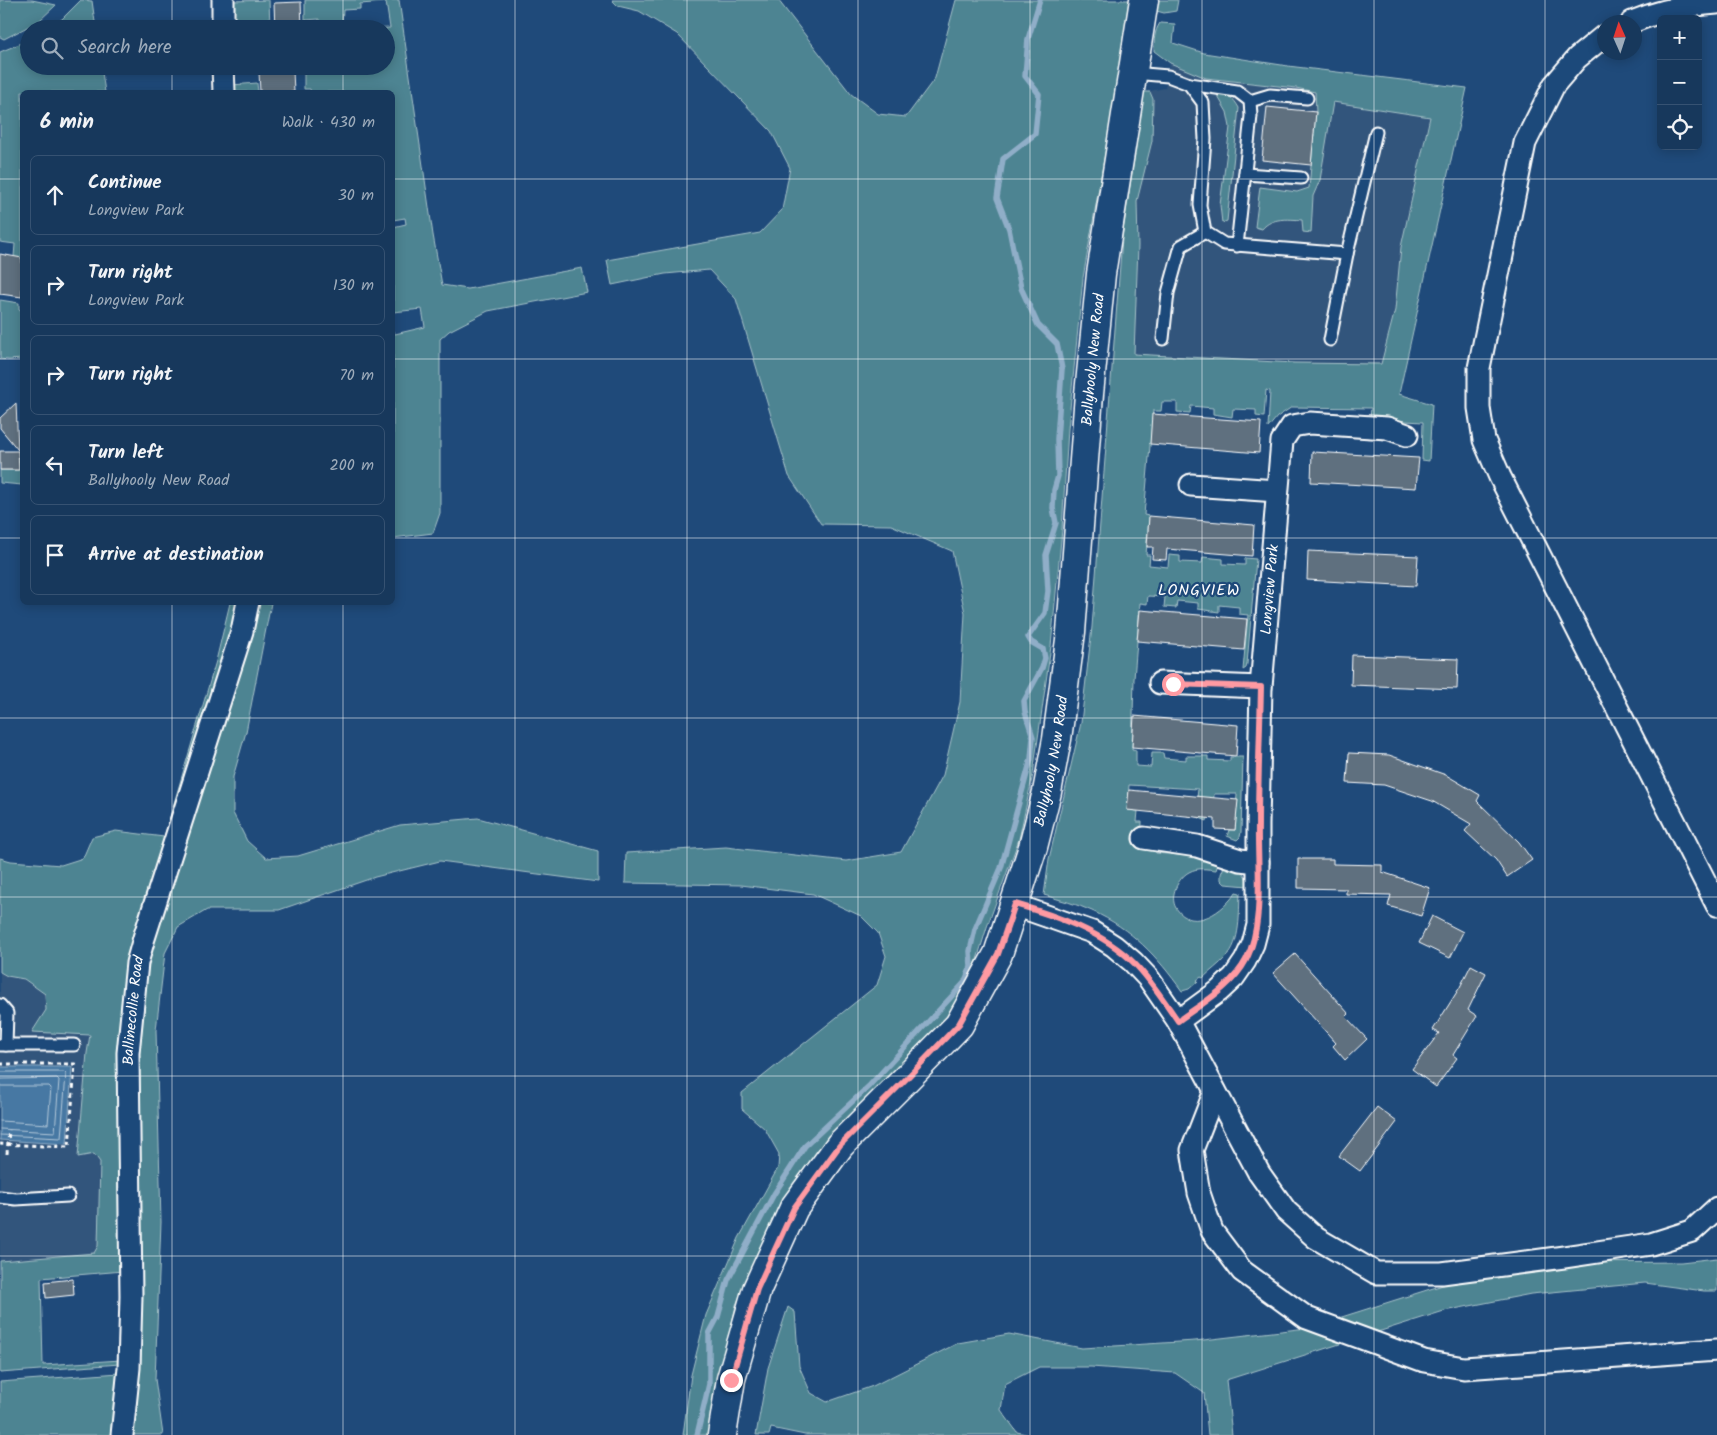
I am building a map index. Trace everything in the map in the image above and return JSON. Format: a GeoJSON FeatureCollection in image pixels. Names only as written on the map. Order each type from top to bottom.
{"type":"FeatureCollection","features":[{"type":"Feature","properties":{"kind":"main road","name":"Ballyhooly New Road"},"geometry":{"type":"LineString","coordinates":[[722,1435],[731,1380],[757,1289],[794,1208],[840,1145],[959,1024],[998,954],[1038,829],[1057,739],[1072,632],[1089,394],[1101,274],[1144,0]]}},
{"type":"Feature","properties":{"kind":"street"},"geometry":{"type":"LineString","coordinates":[[223,0],[223,20]]}},
{"type":"Feature","properties":{"kind":"street"},"geometry":{"type":"LineString","coordinates":[[1642,18],[1688,4],[1717,3]]}},
{"type":"Feature","properties":{"kind":"street"},"geometry":{"type":"LineString","coordinates":[[1597,42],[1577,58],[1554,85],[1525,143],[1479,368],[1479,408],[1484,440],[1500,477],[1717,905]]}},
{"type":"Feature","properties":{"kind":"street"},"geometry":{"type":"LineString","coordinates":[[223,75],[224,90]]}},
{"type":"Feature","properties":{"kind":"street","name":"Longview Park"},"geometry":{"type":"LineString","coordinates":[[1178,1021],[1219,991],[1234,976],[1245,961],[1253,944],[1258,925],[1261,687],[1282,441],[1292,426],[1310,423],[1387,428],[1407,436]]}},
{"type":"Feature","properties":{"kind":"street"},"geometry":{"type":"LineString","coordinates":[[1191,484],[1277,490]]}},
{"type":"Feature","properties":{"kind":"street","name":"Ballinecollie Road"},"geometry":{"type":"LineString","coordinates":[[122,1435],[129,1368],[128,1053],[138,963],[144,938],[242,631],[247,605]]}},
{"type":"Feature","properties":{"kind":"street"},"geometry":{"type":"LineString","coordinates":[[1160,683],[1261,687]]}},
{"type":"Feature","properties":{"kind":"street"},"geometry":{"type":"LineString","coordinates":[[1144,838],[1197,846],[1240,860],[1258,862]]}},
{"type":"Feature","properties":{"kind":"street"},"geometry":{"type":"LineString","coordinates":[[1015,904],[1092,932],[1114,946],[1133,962],[1148,979],[1178,1021],[1259,1173],[1286,1211],[1316,1238],[1376,1273],[1442,1272],[1651,1244],[1692,1231],[1717,1208]]}},
{"type":"Feature","properties":{"kind":"street"},"geometry":{"type":"LineString","coordinates":[[1215,1091],[1192,1150],[1199,1193],[1212,1231],[1242,1271],[1307,1318],[1424,1361],[1464,1368],[1717,1350]]}},
{"type":"Feature","properties":{"kind":"lane"},"geometry":{"type":"LineString","coordinates":[[1133,73],[1168,76],[1189,84],[1237,91],[1250,101],[1251,116],[1237,246]]}},
{"type":"Feature","properties":{"kind":"lane"},"geometry":{"type":"LineString","coordinates":[[1189,84],[1203,102],[1205,138],[1200,205],[1205,232],[1224,244],[1347,254]]}},
{"type":"Feature","properties":{"kind":"lane"},"geometry":{"type":"LineString","coordinates":[[1250,101],[1270,95],[1307,98]]}},
{"type":"Feature","properties":{"kind":"lane"},"geometry":{"type":"LineString","coordinates":[[1330,340],[1347,254],[1376,132]]}},
{"type":"Feature","properties":{"kind":"lane"},"geometry":{"type":"LineString","coordinates":[[1245,174],[1301,178]]}},
{"type":"Feature","properties":{"kind":"lane"},"geometry":{"type":"LineString","coordinates":[[1163,339],[1168,293],[1181,246],[1205,232]]}},
{"type":"Feature","properties":{"kind":"lane"},"geometry":{"type":"LineString","coordinates":[[0,1005],[7,1013],[3,1045],[74,1045]]}},
{"type":"Feature","properties":{"kind":"lane"},"geometry":{"type":"LineString","coordinates":[[0,1198],[68,1196]]}},
{"type":"Feature","properties":{"kind":"path"},"geometry":{"type":"LineString","coordinates":[[0,1064],[75,1064],[69,1147],[0,1144]]}},
{"type":"Feature","properties":{"kind":"path"},"geometry":{"type":"LineString","coordinates":[[7,1154],[9,1130]]}},
{"type":"Feature","properties":{"kind":"shaded area"},"geometry":{"type":"Polygon","coordinates":[[[1173,43],[1204,53],[1288,66],[1467,88],[1399,394],[1270,391],[1110,379],[1122,239],[1144,92],[1165,88],[1170,63],[1154,51],[1173,43]]]}},
{"type":"Feature","properties":{"kind":"shaded area"},"geometry":{"type":"Polygon","coordinates":[[[0,931],[125,944],[116,1272],[0,1281],[0,931]]]}},
{"type":"Feature","properties":{"kind":"green space"},"geometry":{"type":"Polygon","coordinates":[[[0,0],[32,0],[56,5],[40,20],[20,20],[20,31],[4,39],[0,37],[0,0]]]}},
{"type":"Feature","properties":{"kind":"green space"},"geometry":{"type":"Polygon","coordinates":[[[81,0],[92,1],[95,20],[60,20],[81,0]]]}},
{"type":"Feature","properties":{"kind":"green space"},"geometry":{"type":"Polygon","coordinates":[[[269,0],[270,20],[233,20],[233,1],[269,0]]]}},
{"type":"Feature","properties":{"kind":"green space"},"geometry":{"type":"Polygon","coordinates":[[[305,0],[399,0],[442,285],[468,289],[582,268],[587,292],[488,311],[449,331],[440,339],[440,513],[433,533],[395,538],[395,334],[425,327],[422,309],[395,312],[395,227],[406,224],[405,218],[395,220],[395,90],[304,89],[304,75],[395,75],[395,20],[389,20],[386,2],[360,4],[360,9],[343,10],[342,20],[305,20],[305,0]]]}},
{"type":"Feature","properties":{"kind":"green space"},"geometry":{"type":"Polygon","coordinates":[[[612,0],[778,0],[851,94],[878,114],[906,117],[935,78],[956,0],[1129,0],[1118,80],[1083,278],[1068,429],[1062,529],[1051,646],[1033,774],[1019,839],[987,927],[972,976],[943,1022],[831,1136],[795,1181],[758,1254],[736,1305],[709,1435],[683,1435],[691,1375],[706,1315],[739,1238],[778,1168],[779,1154],[765,1129],[742,1109],[742,1093],[877,985],[886,956],[878,933],[861,916],[813,894],[741,885],[625,883],[626,853],[726,847],[846,861],[901,852],[943,775],[960,702],[965,613],[952,551],[891,525],[821,524],[789,476],[736,299],[709,270],[665,274],[612,285],[607,260],[760,233],[782,210],[790,168],[771,131],[677,34],[639,11],[618,6],[612,0]]]}},
{"type":"Feature","properties":{"kind":"green space"},"geometry":{"type":"Polygon","coordinates":[[[1154,0],[1178,0],[1176,11],[1164,13],[1153,10],[1154,0]]]}},
{"type":"Feature","properties":{"kind":"green space"},"geometry":{"type":"Polygon","coordinates":[[[1160,23],[1175,24],[1173,43],[1204,53],[1288,66],[1467,88],[1399,394],[1432,404],[1429,461],[1422,460],[1423,422],[1370,419],[1371,408],[1292,407],[1277,417],[1268,428],[1270,391],[1266,390],[1264,417],[1256,416],[1256,410],[1233,409],[1232,417],[1213,414],[1213,408],[1191,406],[1190,413],[1177,412],[1177,402],[1162,402],[1161,411],[1153,411],[1144,515],[1149,516],[1146,555],[1150,555],[1149,565],[1168,567],[1169,555],[1180,556],[1180,562],[1202,563],[1203,557],[1223,559],[1223,564],[1245,565],[1245,558],[1256,559],[1247,664],[1243,670],[1248,615],[1239,614],[1239,607],[1219,605],[1219,612],[1198,609],[1198,603],[1177,601],[1176,608],[1164,607],[1165,597],[1148,596],[1147,604],[1140,603],[1134,679],[1132,749],[1136,750],[1136,766],[1151,767],[1152,753],[1163,753],[1164,758],[1186,760],[1186,756],[1208,756],[1208,760],[1230,761],[1230,757],[1243,757],[1241,832],[1237,840],[1227,836],[1229,830],[1235,830],[1237,794],[1214,794],[1213,813],[1208,812],[1207,821],[1195,816],[1198,789],[1129,785],[1127,810],[1138,811],[1137,822],[1142,822],[1141,846],[1155,847],[1156,853],[1190,856],[1194,851],[1219,861],[1216,870],[1196,869],[1181,878],[1174,893],[1174,903],[1183,916],[1191,919],[1200,919],[1208,916],[1224,906],[1236,892],[1240,893],[1237,935],[1231,951],[1203,978],[1201,977],[1197,980],[1189,989],[1182,991],[1153,955],[1119,926],[1074,904],[1044,895],[1049,859],[1081,723],[1092,627],[1122,239],[1144,92],[1150,92],[1153,99],[1152,141],[1137,201],[1138,246],[1134,354],[1294,363],[1381,364],[1395,310],[1401,247],[1430,117],[1333,102],[1320,180],[1313,196],[1311,233],[1303,232],[1302,220],[1280,220],[1270,222],[1262,229],[1255,227],[1260,187],[1297,192],[1309,188],[1316,112],[1315,92],[1296,88],[1206,78],[1170,63],[1154,51],[1155,33],[1160,23]]]}},
{"type":"Feature","properties":{"kind":"green space"},"geometry":{"type":"Polygon","coordinates":[[[20,44],[20,75],[102,75],[105,90],[20,90],[20,258],[14,257],[15,244],[0,242],[0,52],[20,44]]]}},
{"type":"Feature","properties":{"kind":"green space"},"geometry":{"type":"Polygon","coordinates":[[[257,83],[258,90],[232,90],[232,85],[257,83]]]}},
{"type":"Feature","properties":{"kind":"green space"},"geometry":{"type":"Polygon","coordinates":[[[1217,95],[1230,97],[1239,108],[1227,221],[1222,223],[1220,205],[1230,127],[1227,112],[1217,95]]]}},
{"type":"Feature","properties":{"kind":"green space"},"geometry":{"type":"Polygon","coordinates":[[[0,300],[19,303],[20,359],[0,359],[0,300]]]}},
{"type":"Feature","properties":{"kind":"green space"},"geometry":{"type":"Polygon","coordinates":[[[20,450],[20,485],[0,483],[0,470],[19,470],[18,451],[20,450]]]}},
{"type":"Feature","properties":{"kind":"green space"},"geometry":{"type":"Polygon","coordinates":[[[230,605],[238,605],[225,659],[134,943],[123,1271],[41,1278],[43,1365],[121,1360],[120,1364],[0,1373],[0,1261],[94,1253],[98,1246],[100,1162],[94,1154],[78,1157],[90,1035],[32,1032],[46,1010],[45,994],[24,979],[7,976],[0,972],[0,858],[11,861],[61,865],[83,858],[92,837],[116,831],[164,837],[216,661],[230,605]]]}},
{"type":"Feature","properties":{"kind":"green space"},"geometry":{"type":"Polygon","coordinates":[[[254,605],[271,605],[246,732],[233,777],[233,813],[247,841],[266,858],[298,856],[400,825],[478,818],[598,851],[598,882],[440,861],[375,877],[279,910],[207,910],[178,927],[165,953],[156,1030],[161,1222],[155,1379],[163,1435],[131,1435],[135,1111],[144,962],[254,605]]]}},
{"type":"Feature","properties":{"kind":"green space"},"geometry":{"type":"Polygon","coordinates":[[[1225,864],[1243,873],[1248,886],[1225,884],[1221,880],[1221,874],[1225,864]]]}},
{"type":"Feature","properties":{"kind":"green space"},"geometry":{"type":"Polygon","coordinates":[[[1717,1258],[1717,1291],[1645,1283],[1531,1294],[1444,1311],[1226,1380],[1232,1435],[1208,1435],[1204,1393],[1175,1373],[1091,1367],[1039,1367],[1005,1384],[1001,1410],[1017,1432],[1030,1435],[805,1435],[771,1428],[769,1435],[756,1435],[768,1368],[788,1307],[795,1312],[799,1366],[811,1393],[827,1402],[873,1386],[958,1343],[1009,1334],[1082,1348],[1195,1341],[1307,1328],[1446,1284],[1573,1263],[1681,1262],[1717,1258]]]}},
{"type":"Feature","properties":{"kind":"green space"},"geometry":{"type":"Polygon","coordinates":[[[119,1373],[112,1435],[0,1435],[0,1382],[119,1373]]]}},
{"type":"Feature","properties":{"kind":"water"},"geometry":{"type":"Polygon","coordinates":[[[0,1067],[72,1067],[67,1144],[0,1140],[0,1067]]]}},
{"type":"Feature","properties":{"kind":"building"},"geometry":{"type":"Polygon","coordinates":[[[301,2],[302,20],[275,20],[274,3],[301,2]]]}},
{"type":"Feature","properties":{"kind":"building"},"geometry":{"type":"Polygon","coordinates":[[[259,75],[293,75],[294,90],[260,90],[259,75]]]}},
{"type":"Feature","properties":{"kind":"building"},"geometry":{"type":"Polygon","coordinates":[[[1267,107],[1316,112],[1311,165],[1262,160],[1267,107]]]}},
{"type":"Feature","properties":{"kind":"building"},"geometry":{"type":"Polygon","coordinates":[[[0,254],[20,258],[20,297],[0,294],[0,254]]]}},
{"type":"Feature","properties":{"kind":"building"},"geometry":{"type":"Polygon","coordinates":[[[16,403],[18,450],[0,428],[0,418],[16,403]]]}},
{"type":"Feature","properties":{"kind":"building"},"geometry":{"type":"Polygon","coordinates":[[[1152,414],[1261,422],[1259,453],[1150,444],[1152,414]]]}},
{"type":"Feature","properties":{"kind":"building"},"geometry":{"type":"Polygon","coordinates":[[[0,451],[18,451],[19,470],[0,470],[0,451]]]}},
{"type":"Feature","properties":{"kind":"building"},"geometry":{"type":"Polygon","coordinates":[[[1312,452],[1419,458],[1416,488],[1311,482],[1312,452]]]}},
{"type":"Feature","properties":{"kind":"building"},"geometry":{"type":"Polygon","coordinates":[[[1149,516],[1254,525],[1252,556],[1167,549],[1166,560],[1152,559],[1153,547],[1147,547],[1149,516]]]}},
{"type":"Feature","properties":{"kind":"building"},"geometry":{"type":"Polygon","coordinates":[[[1308,551],[1418,556],[1416,586],[1307,580],[1308,551]]]}},
{"type":"Feature","properties":{"kind":"building"},"geometry":{"type":"Polygon","coordinates":[[[1140,610],[1247,619],[1244,650],[1137,641],[1140,610]]]}},
{"type":"Feature","properties":{"kind":"building"},"geometry":{"type":"Polygon","coordinates":[[[1352,655],[1458,659],[1457,689],[1351,685],[1352,655]]]}},
{"type":"Feature","properties":{"kind":"building"},"geometry":{"type":"Polygon","coordinates":[[[1134,716],[1238,725],[1236,756],[1132,747],[1134,716]]]}},
{"type":"Feature","properties":{"kind":"building"},"geometry":{"type":"Polygon","coordinates":[[[1349,753],[1389,755],[1446,775],[1480,795],[1477,801],[1519,842],[1532,860],[1507,877],[1496,860],[1465,831],[1471,824],[1432,801],[1384,785],[1347,783],[1349,753]]]}},
{"type":"Feature","properties":{"kind":"building"},"geometry":{"type":"Polygon","coordinates":[[[1129,790],[1238,800],[1235,830],[1215,829],[1215,819],[1127,810],[1129,790]]]}},
{"type":"Feature","properties":{"kind":"building"},"geometry":{"type":"Polygon","coordinates":[[[1298,859],[1333,859],[1333,864],[1382,865],[1382,872],[1430,888],[1421,916],[1388,906],[1391,895],[1346,894],[1346,889],[1298,888],[1298,859]]]}},
{"type":"Feature","properties":{"kind":"building"},"geometry":{"type":"Polygon","coordinates":[[[1432,916],[1463,932],[1450,958],[1419,943],[1432,916]]]}},
{"type":"Feature","properties":{"kind":"building"},"geometry":{"type":"Polygon","coordinates":[[[1295,954],[1349,1014],[1346,1017],[1367,1039],[1345,1060],[1333,1046],[1336,1043],[1273,973],[1295,954]]]}},
{"type":"Feature","properties":{"kind":"building"},"geometry":{"type":"Polygon","coordinates":[[[1471,965],[1486,973],[1468,1010],[1477,1016],[1453,1055],[1457,1058],[1436,1087],[1412,1069],[1439,1033],[1433,1030],[1460,987],[1471,965]]]}},
{"type":"Feature","properties":{"kind":"building"},"geometry":{"type":"Polygon","coordinates":[[[1377,1107],[1397,1122],[1360,1171],[1339,1156],[1377,1107]]]}},
{"type":"Feature","properties":{"kind":"building"},"geometry":{"type":"Polygon","coordinates":[[[73,1279],[74,1295],[46,1298],[45,1282],[73,1279]]]}},
{"type":"Feature","properties":{"kind":"waterway"},"geometry":{"type":"LineString","coordinates":[[697,1435],[709,1384],[709,1334],[718,1317],[728,1280],[774,1194],[805,1146],[869,1086],[964,983],[971,967],[970,951],[975,929],[1001,868],[1031,759],[1033,737],[1025,712],[1024,701],[1042,668],[1045,658],[1043,649],[1031,642],[1028,637],[1045,613],[1048,591],[1046,555],[1056,523],[1053,508],[1054,490],[1058,476],[1057,439],[1062,369],[1057,344],[1038,325],[1021,288],[1009,229],[997,198],[1003,159],[1035,134],[1039,94],[1025,76],[1028,39],[1040,0]]}},
{"type":"Feature","properties":{"kind":"district","name":"LONGVIEW"},"geometry":{"type":"Point","coordinates":[1199,589]}},
{"type":"Feature","properties":{"kind":"route"},"geometry":{"type":"LineString","coordinates":[[731,1380],[757,1289],[794,1208],[840,1145],[959,1024],[998,954],[1015,904],[1092,932],[1114,946],[1133,962],[1148,979],[1178,1021],[1219,991],[1234,976],[1245,961],[1253,944],[1258,925],[1261,687],[1173,684]]}}]}
